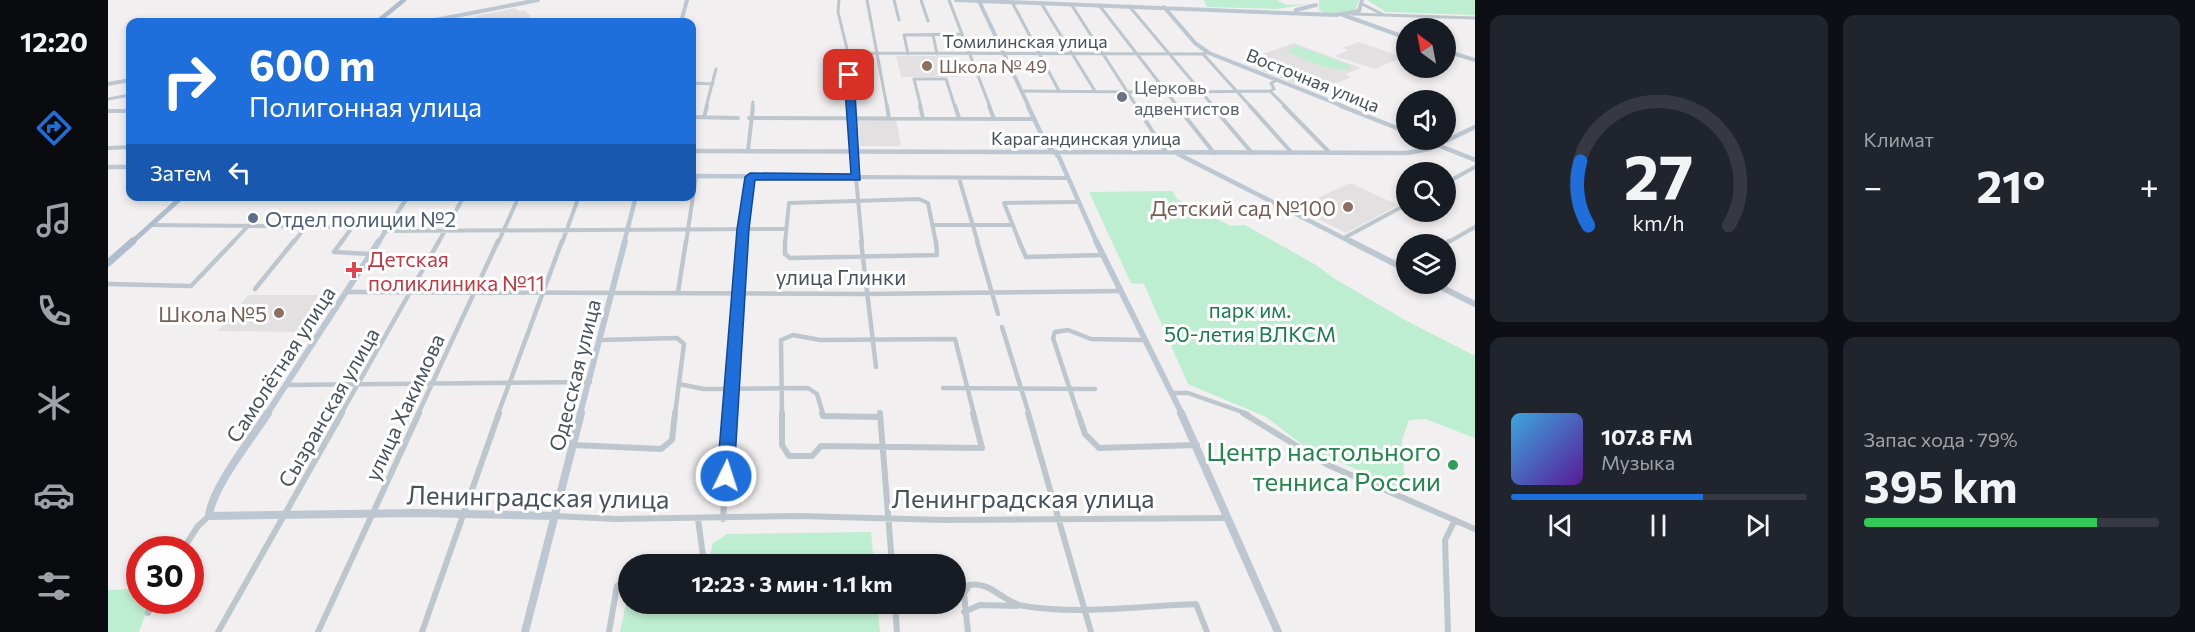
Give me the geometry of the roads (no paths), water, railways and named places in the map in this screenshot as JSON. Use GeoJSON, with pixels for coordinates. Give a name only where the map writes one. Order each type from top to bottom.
{"type":"FeatureCollection","features":[{"type":"Feature","properties":{"kind":"main road"},"geometry":{"type":"LineString","coordinates":[[382,18],[404,0]]}},
{"type":"Feature","properties":{"kind":"main road"},"geometry":{"type":"LineString","coordinates":[[446,18],[538,0]]}},
{"type":"Feature","properties":{"kind":"main road"},"geometry":{"type":"LineString","coordinates":[[682,18],[687,0]]}},
{"type":"Feature","properties":{"kind":"main road"},"geometry":{"type":"LineString","coordinates":[[956,0],[1342,15],[1359,11],[1362,2]]}},
{"type":"Feature","properties":{"kind":"main road"},"geometry":{"type":"LineString","coordinates":[[979,1],[1046,144],[1055,151],[1102,255],[1197,445],[1278,632]]}},
{"type":"Feature","properties":{"kind":"main road"},"geometry":{"type":"LineString","coordinates":[[1284,11],[1316,2],[1316,11],[1323,14]]}},
{"type":"Feature","properties":{"kind":"main road","name":"Восточная улица"},"geometry":{"type":"LineString","coordinates":[[1164,7],[1195,43],[1209,53],[1396,128]]}},
{"type":"Feature","properties":{"kind":"main road"},"geometry":{"type":"LineString","coordinates":[[380,18],[386,15]]}},
{"type":"Feature","properties":{"kind":"main road"},"geometry":{"type":"LineString","coordinates":[[1342,15],[1396,34]]}},
{"type":"Feature","properties":{"kind":"main road"},"geometry":{"type":"LineString","coordinates":[[1456,54],[1475,60]]}},
{"type":"Feature","properties":{"kind":"main road"},"geometry":{"type":"LineString","coordinates":[[108,84],[126,81]]}},
{"type":"Feature","properties":{"kind":"main road","name":"Карагандинская улица"},"geometry":{"type":"LineString","coordinates":[[1456,136],[1475,127]]}},
{"type":"Feature","properties":{"kind":"main road","name":"Карагандинская улица"},"geometry":{"type":"LineString","coordinates":[[696,151],[1407,153],[1419,150]]}},
{"type":"Feature","properties":{"kind":"main road"},"geometry":{"type":"LineString","coordinates":[[1451,150],[1475,160]]}},
{"type":"Feature","properties":{"kind":"main road"},"geometry":{"type":"LineString","coordinates":[[696,176],[856,177],[855,151]]}},
{"type":"Feature","properties":{"kind":"main road"},"geometry":{"type":"LineString","coordinates":[[1174,152],[1396,263]]}},
{"type":"Feature","properties":{"kind":"main road"},"geometry":{"type":"LineString","coordinates":[[1188,153],[1194,161]]}},
{"type":"Feature","properties":{"kind":"main road"},"geometry":{"type":"LineString","coordinates":[[108,167],[126,167]]}},
{"type":"Feature","properties":{"kind":"main road"},"geometry":{"type":"LineString","coordinates":[[108,263],[178,201]]}},
{"type":"Feature","properties":{"kind":"main road","name":"Самолётная улица"},"geometry":{"type":"LineString","coordinates":[[209,516],[210,505],[405,201]]}},
{"type":"Feature","properties":{"kind":"main road","name":"Одесская улица"},"geometry":{"type":"LineString","coordinates":[[525,632],[635,201]]}},
{"type":"Feature","properties":{"kind":"main road"},"geometry":{"type":"LineString","coordinates":[[1455,294],[1475,304]]}},
{"type":"Feature","properties":{"kind":"main road","name":"Ленинградская улица"},"geometry":{"type":"LineString","coordinates":[[209,516],[372,516],[418,513],[554,516]]}},
{"type":"Feature","properties":{"kind":"street"},"geometry":{"type":"LineString","coordinates":[[839,0],[838,12],[848,54],[855,151]]}},
{"type":"Feature","properties":{"kind":"street"},"geometry":{"type":"LineString","coordinates":[[867,0],[889,118]]}},
{"type":"Feature","properties":{"kind":"street"},"geometry":{"type":"LineString","coordinates":[[894,0],[899,20]]}},
{"type":"Feature","properties":{"kind":"street"},"geometry":{"type":"LineString","coordinates":[[921,0],[928,21]]}},
{"type":"Feature","properties":{"kind":"street"},"geometry":{"type":"LineString","coordinates":[[949,0],[994,118]]}},
{"type":"Feature","properties":{"kind":"street"},"geometry":{"type":"LineString","coordinates":[[1012,2],[1059,91]]}},
{"type":"Feature","properties":{"kind":"street"},"geometry":{"type":"LineString","coordinates":[[1362,2],[1385,15]]}},
{"type":"Feature","properties":{"kind":"street"},"geometry":{"type":"LineString","coordinates":[[1041,3],[1095,91]]}},
{"type":"Feature","properties":{"kind":"street"},"geometry":{"type":"LineString","coordinates":[[1071,4],[1166,152]]}},
{"type":"Feature","properties":{"kind":"street"},"geometry":{"type":"LineString","coordinates":[[1099,5],[1214,153]]}},
{"type":"Feature","properties":{"kind":"street"},"geometry":{"type":"LineString","coordinates":[[1129,6],[1252,153]]}},
{"type":"Feature","properties":{"kind":"street"},"geometry":{"type":"LineString","coordinates":[[1352,14],[1475,18]]}},
{"type":"Feature","properties":{"kind":"street"},"geometry":{"type":"LineString","coordinates":[[908,54],[904,35],[961,34]]}},
{"type":"Feature","properties":{"kind":"street"},"geometry":{"type":"LineString","coordinates":[[933,35],[937,54]]}},
{"type":"Feature","properties":{"kind":"street","name":"Томилинская улица"},"geometry":{"type":"LineString","coordinates":[[848,54],[1209,53]]}},
{"type":"Feature","properties":{"kind":"street"},"geometry":{"type":"LineString","coordinates":[[1203,54],[1292,153]]}},
{"type":"Feature","properties":{"kind":"street"},"geometry":{"type":"LineString","coordinates":[[704,117],[716,69]]}},
{"type":"Feature","properties":{"kind":"street"},"geometry":{"type":"LineString","coordinates":[[923,118],[914,79],[946,79],[959,118]]}},
{"type":"Feature","properties":{"kind":"street"},"geometry":{"type":"LineString","coordinates":[[1270,92],[1274,89],[1271,83],[1276,80]]}},
{"type":"Feature","properties":{"kind":"street"},"geometry":{"type":"LineString","coordinates":[[696,83],[713,84]]}},
{"type":"Feature","properties":{"kind":"street"},"geometry":{"type":"LineString","coordinates":[[1021,91],[1140,92]]}},
{"type":"Feature","properties":{"kind":"street"},"geometry":{"type":"LineString","coordinates":[[1153,92],[1177,92]]}},
{"type":"Feature","properties":{"kind":"street"},"geometry":{"type":"LineString","coordinates":[[1186,92],[1270,92],[1330,153]]}},
{"type":"Feature","properties":{"kind":"street"},"geometry":{"type":"LineString","coordinates":[[108,99],[126,96]]}},
{"type":"Feature","properties":{"kind":"street"},"geometry":{"type":"LineString","coordinates":[[748,151],[753,102]]}},
{"type":"Feature","properties":{"kind":"street"},"geometry":{"type":"LineString","coordinates":[[108,111],[126,111]]}},
{"type":"Feature","properties":{"kind":"street"},"geometry":{"type":"LineString","coordinates":[[696,117],[738,118]]}},
{"type":"Feature","properties":{"kind":"street"},"geometry":{"type":"LineString","coordinates":[[750,118],[1034,119]]}},
{"type":"Feature","properties":{"kind":"street"},"geometry":{"type":"LineString","coordinates":[[108,148],[126,147]]}},
{"type":"Feature","properties":{"kind":"street"},"geometry":{"type":"LineString","coordinates":[[1456,177],[1475,167]]}},
{"type":"Feature","properties":{"kind":"street"},"geometry":{"type":"LineString","coordinates":[[723,519],[743,229],[750,177]]}},
{"type":"Feature","properties":{"kind":"street"},"geometry":{"type":"LineString","coordinates":[[876,367],[866,294],[856,177],[1068,178]]}},
{"type":"Feature","properties":{"kind":"street"},"geometry":{"type":"LineString","coordinates":[[959,178],[998,314]]}},
{"type":"Feature","properties":{"kind":"street"},"geometry":{"type":"LineString","coordinates":[[924,200],[928,203],[934,225],[937,255],[790,258],[785,254],[785,229],[789,203],[857,203],[924,200]]}},
{"type":"Feature","properties":{"kind":"street","name":"Сызранская улица"},"geometry":{"type":"LineString","coordinates":[[218,632],[361,383],[461,201]]}},
{"type":"Feature","properties":{"kind":"street","name":"улица Хакимова"},"geometry":{"type":"LineString","coordinates":[[318,632],[517,201]]}},
{"type":"Feature","properties":{"kind":"street"},"geometry":{"type":"LineString","coordinates":[[422,632],[509,383],[577,201]]}},
{"type":"Feature","properties":{"kind":"street"},"geometry":{"type":"LineString","coordinates":[[678,292],[691,201]]}},
{"type":"Feature","properties":{"kind":"street"},"geometry":{"type":"LineString","coordinates":[[1079,202],[1004,202],[1011,225],[1026,257],[1102,255]]}},
{"type":"Feature","properties":{"kind":"street"},"geometry":{"type":"LineString","coordinates":[[1344,238],[1396,210]]}},
{"type":"Feature","properties":{"kind":"street"},"geometry":{"type":"LineString","coordinates":[[152,225],[307,225],[350,228],[334,252],[370,254]]}},
{"type":"Feature","properties":{"kind":"street"},"geometry":{"type":"LineString","coordinates":[[108,284],[191,286],[249,225]]}},
{"type":"Feature","properties":{"kind":"street"},"geometry":{"type":"LineString","coordinates":[[255,289],[307,225]]}},
{"type":"Feature","properties":{"kind":"street"},"geometry":{"type":"LineString","coordinates":[[934,225],[1011,225]]}},
{"type":"Feature","properties":{"kind":"street"},"geometry":{"type":"LineString","coordinates":[[1456,237],[1475,227]]}},
{"type":"Feature","properties":{"kind":"street"},"geometry":{"type":"LineString","coordinates":[[384,231],[567,228],[785,229]]}},
{"type":"Feature","properties":{"kind":"street","name":"улица Глинки"},"geometry":{"type":"LineString","coordinates":[[346,292],[866,294],[1120,291]]}},
{"type":"Feature","properties":{"kind":"street"},"geometry":{"type":"LineString","coordinates":[[1002,327],[1060,518],[1091,632]]}},
{"type":"Feature","properties":{"kind":"street"},"geometry":{"type":"LineString","coordinates":[[1145,340],[1091,339],[1068,330],[1055,332],[1053,338],[1085,434],[1099,448],[1124,451],[1149,446],[1197,445]]}},
{"type":"Feature","properties":{"kind":"street"},"geometry":{"type":"LineString","coordinates":[[786,336],[872,339],[955,339],[970,388],[982,448],[821,446],[812,456],[789,456],[782,445],[781,340],[786,336]]}},
{"type":"Feature","properties":{"kind":"street"},"geometry":{"type":"LineString","coordinates":[[573,445],[661,449],[672,440],[684,344],[681,340],[601,340]]}},
{"type":"Feature","properties":{"kind":"street"},"geometry":{"type":"LineString","coordinates":[[286,385],[590,382]]}},
{"type":"Feature","properties":{"kind":"street"},"geometry":{"type":"LineString","coordinates":[[679,384],[704,389],[808,388],[817,394],[823,416],[880,415],[891,554]]}},
{"type":"Feature","properties":{"kind":"street"},"geometry":{"type":"LineString","coordinates":[[943,388],[1095,389]]}},
{"type":"Feature","properties":{"kind":"street"},"geometry":{"type":"LineString","coordinates":[[1171,393],[1194,395],[1252,416],[1328,465],[1475,529]]}},
{"type":"Feature","properties":{"kind":"street","name":"Самолётная улица"},"geometry":{"type":"LineString","coordinates":[[191,536],[198,525],[209,516]]}},
{"type":"Feature","properties":{"kind":"street","name":"Ленинградская улица"},"geometry":{"type":"LineString","coordinates":[[554,516],[600,519],[723,519],[800,516],[826,519],[1227,518]]}},
{"type":"Feature","properties":{"kind":"street"},"geometry":{"type":"LineString","coordinates":[[698,519],[703,554]]}},
{"type":"Feature","properties":{"kind":"street"},"geometry":{"type":"LineString","coordinates":[[1448,632],[1445,540],[1455,520]]}},
{"type":"Feature","properties":{"kind":"street"},"geometry":{"type":"LineString","coordinates":[[966,590],[969,585],[984,584],[1019,606]]}},
{"type":"Feature","properties":{"kind":"street"},"geometry":{"type":"LineString","coordinates":[[609,632],[618,585]]}},
{"type":"Feature","properties":{"kind":"street"},"geometry":{"type":"LineString","coordinates":[[966,611],[980,605],[1084,608],[1196,604],[1207,632]]}},
{"type":"Feature","properties":{"kind":"street"},"geometry":{"type":"LineString","coordinates":[[896,614],[897,632]]}},
{"type":"Feature","properties":{"kind":"street"},"geometry":{"type":"LineString","coordinates":[[964,614],[968,632]]}},
{"type":"Feature","properties":{"kind":"place","name":"Школа № 49"},"geometry":{"type":"Point","coordinates":[927,66]}},
{"type":"Feature","properties":{"kind":"place","name":"Церковь адвентистов"},"geometry":{"type":"Point","coordinates":[1122,97]}},
{"type":"Feature","properties":{"kind":"place","name":"Детский сад №100"},"geometry":{"type":"Point","coordinates":[1348,207]}},
{"type":"Feature","properties":{"kind":"place","name":"Отдел полиции №2"},"geometry":{"type":"Point","coordinates":[253,218]}},
{"type":"Feature","properties":{"kind":"place","name":"Детская поликлиника №11"},"geometry":{"type":"Point","coordinates":[354,270]}},
{"type":"Feature","properties":{"kind":"place","name":"Школа №5"},"geometry":{"type":"Point","coordinates":[279,313]}},
{"type":"Feature","properties":{"kind":"place","name":"Центр настольного тенниса России"},"geometry":{"type":"Point","coordinates":[1453,465]}},
{"type":"Feature","properties":{"kind":"park label","name":"парк им. 50-летия ВЛКСМ"},"geometry":{"type":"Point","coordinates":[1250,321]}}]}
